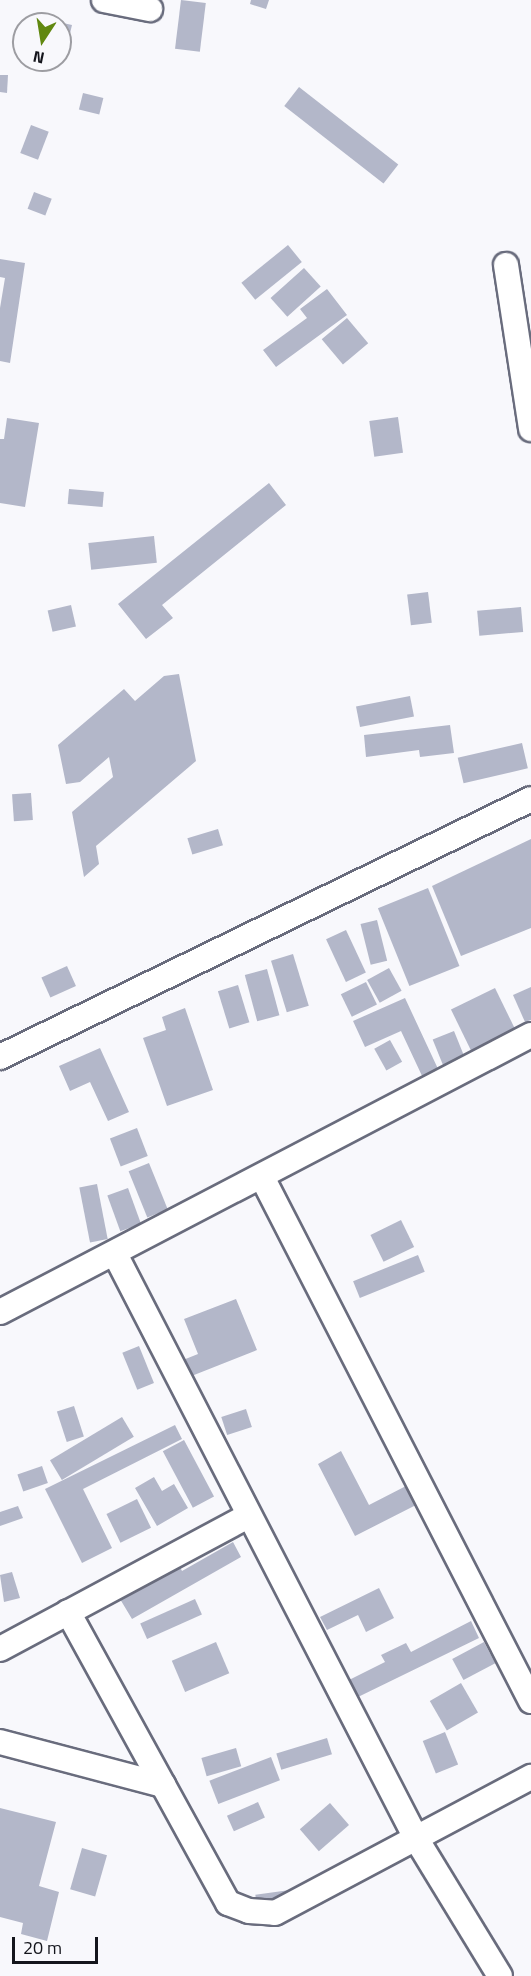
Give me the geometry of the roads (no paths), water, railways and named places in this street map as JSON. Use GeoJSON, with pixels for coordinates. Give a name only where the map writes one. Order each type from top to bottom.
{"type":"FeatureCollection","features":[{"type":"Feature","properties":{"kind":"street"},"geometry":{"type":"LineString","coordinates":[[104,0],[150,9]]}},
{"type":"Feature","properties":{"kind":"street"},"geometry":{"type":"LineString","coordinates":[[506,265],[531,429]]}},
{"type":"Feature","properties":{"kind":"street"},"geometry":{"type":"LineString","coordinates":[[0,1058],[531,799]]}},
{"type":"Feature","properties":{"kind":"street"},"geometry":{"type":"LineString","coordinates":[[0,1312],[531,1035]]}},
{"type":"Feature","properties":{"kind":"street"},"geometry":{"type":"LineString","coordinates":[[262,1177],[531,1701]]}},
{"type":"Feature","properties":{"kind":"street"},"geometry":{"type":"LineString","coordinates":[[115,1254],[417,1840],[500,1976]]}},
{"type":"Feature","properties":{"kind":"street"},"geometry":{"type":"LineString","coordinates":[[0,1649],[248,1516]]}},
{"type":"Feature","properties":{"kind":"street"},"geometry":{"type":"LineString","coordinates":[[68,1612],[228,1903],[249,1911],[275,1913],[417,1840],[531,1777]]}},
{"type":"Feature","properties":{"kind":"street"},"geometry":{"type":"LineString","coordinates":[[0,1742],[163,1785]]}}]}
